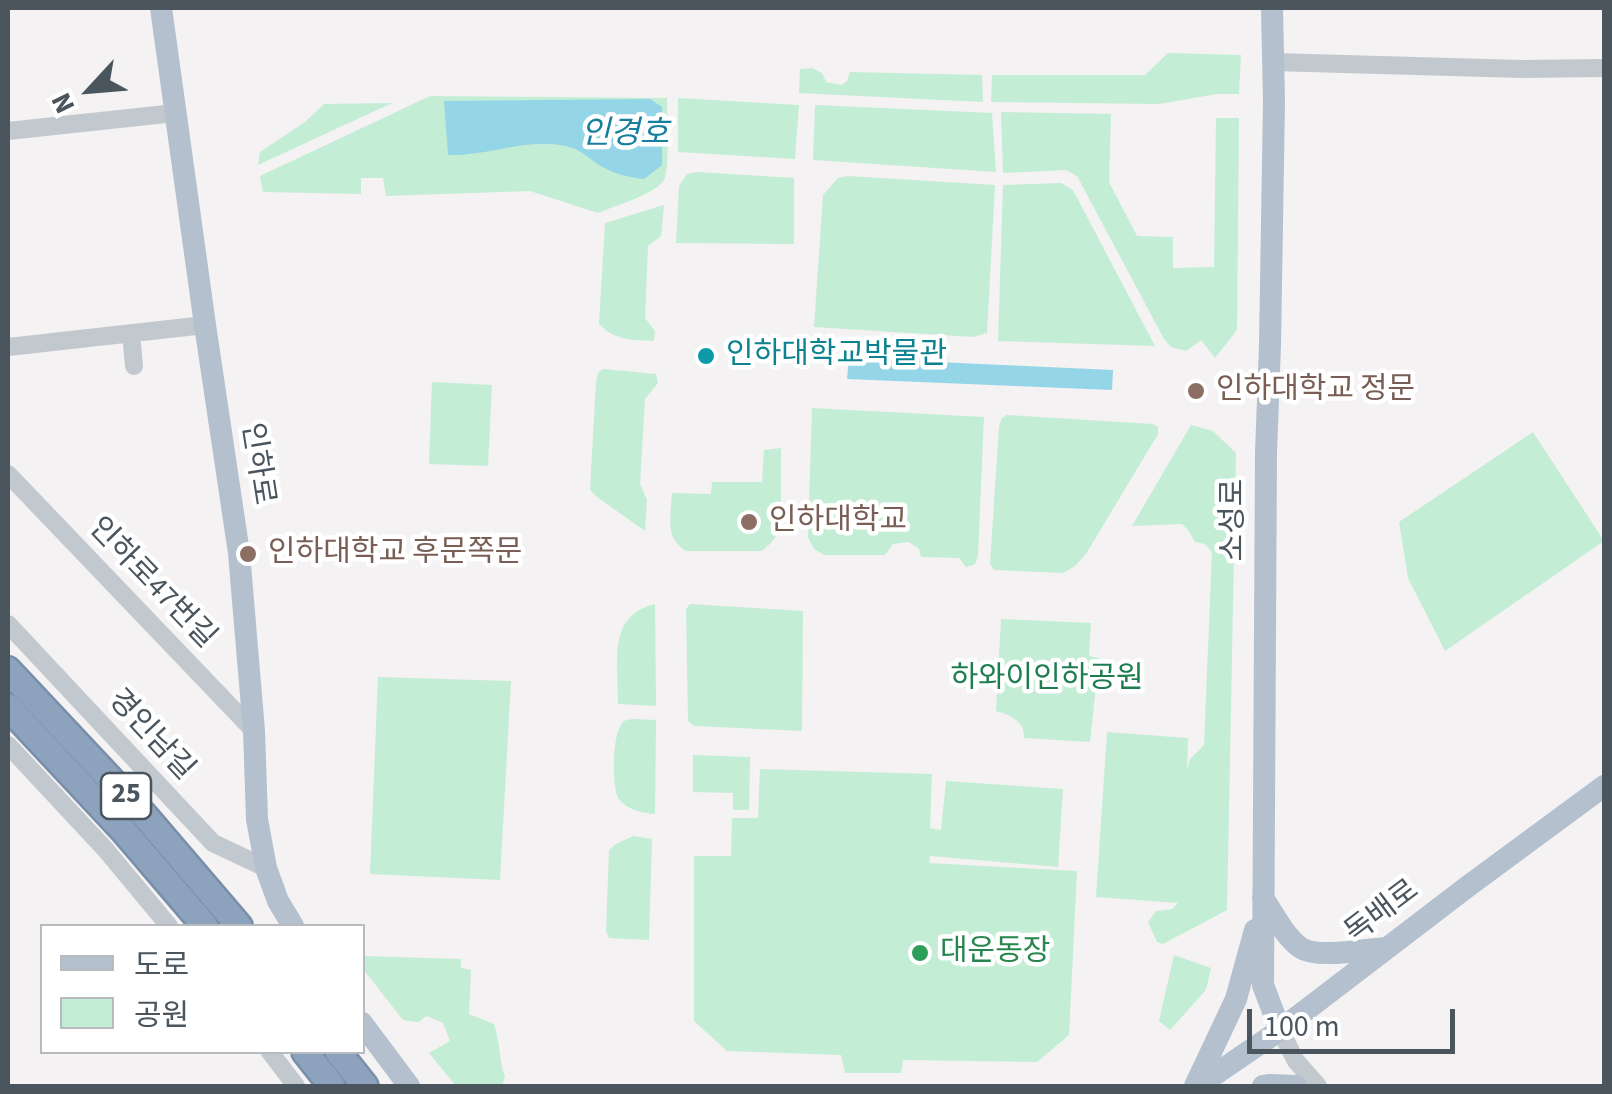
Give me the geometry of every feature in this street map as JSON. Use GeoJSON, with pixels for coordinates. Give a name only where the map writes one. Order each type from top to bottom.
{"type":"FeatureCollection","features":[{"type":"Feature","properties":{"kind":"highway","name":"25"},"geometry":{"type":"LineString","coordinates":[[8,670],[145,816],[237,924]]}},
{"type":"Feature","properties":{"kind":"highway","name":"25"},"geometry":{"type":"LineString","coordinates":[[8,707],[123,830],[203,924]]}},
{"type":"Feature","properties":{"kind":"highway"},"geometry":{"type":"LineString","coordinates":[[307,1054],[332,1086]]}},
{"type":"Feature","properties":{"kind":"highway"},"geometry":{"type":"LineString","coordinates":[[340,1054],[365,1086]]}},
{"type":"Feature","properties":{"kind":"main road","name":"인하로"},"geometry":{"type":"LineString","coordinates":[[161,8],[240,552],[258,819],[266,868],[292,924]]}},
{"type":"Feature","properties":{"kind":"main road","name":"소성로"},"geometry":{"type":"LineString","coordinates":[[1272,8],[1263,985],[1280,1030]]}},
{"type":"Feature","properties":{"kind":"main road","name":"독배로"},"geometry":{"type":"LineString","coordinates":[[1196,1086],[1280,1030],[1604,786]]}},
{"type":"Feature","properties":{"kind":"main road"},"geometry":{"type":"LineString","coordinates":[[1263,898],[1284,930],[1307,951],[1387,948]]}},
{"type":"Feature","properties":{"kind":"main road"},"geometry":{"type":"LineString","coordinates":[[1196,1086],[1240,986],[1263,898]]}},
{"type":"Feature","properties":{"kind":"main road"},"geometry":{"type":"LineString","coordinates":[[365,1027],[409,1086]]}},
{"type":"Feature","properties":{"kind":"main road"},"geometry":{"type":"LineString","coordinates":[[1263,1086],[1296,1086]]}},
{"type":"Feature","properties":{"kind":"street"},"geometry":{"type":"LineString","coordinates":[[1273,62],[1522,70],[1604,68]]}},
{"type":"Feature","properties":{"kind":"street"},"geometry":{"type":"LineString","coordinates":[[8,132],[175,113]]}},
{"type":"Feature","properties":{"kind":"street"},"geometry":{"type":"LineString","coordinates":[[8,347],[205,325]]}},
{"type":"Feature","properties":{"kind":"street"},"geometry":{"type":"LineString","coordinates":[[131,333],[134,366]]}},
{"type":"Feature","properties":{"kind":"street","name":"인하로47번길"},"geometry":{"type":"LineString","coordinates":[[8,474],[254,732]]}},
{"type":"Feature","properties":{"kind":"street","name":"경인남길"},"geometry":{"type":"LineString","coordinates":[[8,624],[212,843],[266,868]]}},
{"type":"Feature","properties":{"kind":"street"},"geometry":{"type":"LineString","coordinates":[[8,745],[106,849],[167,924]]}},
{"type":"Feature","properties":{"kind":"street"},"geometry":{"type":"LineString","coordinates":[[1280,1030],[1296,1061],[1318,1086]]}},
{"type":"Feature","properties":{"kind":"street"},"geometry":{"type":"LineString","coordinates":[[272,1054],[296,1086]]}},
{"type":"Feature","properties":{"kind":"green space"},"geometry":{"type":"Polygon","coordinates":[[[1168,53],[1241,55],[1239,94],[1159,104],[991,102],[992,75],[1145,75],[1168,53]]]}},
{"type":"Feature","properties":{"kind":"green space"},"geometry":{"type":"Polygon","coordinates":[[[812,68],[822,73],[826,82],[842,85],[850,72],[982,75],[983,102],[799,93],[800,69],[812,68]]]}},
{"type":"Feature","properties":{"kind":"green space"},"geometry":{"type":"Polygon","coordinates":[[[430,96],[667,98],[668,153],[664,180],[644,195],[598,213],[530,191],[386,196],[383,178],[361,178],[361,194],[263,192],[260,176],[430,96]]]}},
{"type":"Feature","properties":{"kind":"green space"},"geometry":{"type":"Polygon","coordinates":[[[678,98],[799,105],[795,159],[678,152],[678,98]]]}},
{"type":"Feature","properties":{"kind":"green space"},"geometry":{"type":"Polygon","coordinates":[[[392,103],[258,165],[260,152],[324,104],[392,103]]]}},
{"type":"Feature","properties":{"kind":"green space"},"geometry":{"type":"Polygon","coordinates":[[[815,105],[992,113],[996,172],[813,160],[815,105]]]}},
{"type":"Feature","properties":{"kind":"green space"},"geometry":{"type":"Polygon","coordinates":[[[1001,112],[1111,114],[1109,182],[1137,236],[1173,237],[1173,268],[1214,267],[1216,118],[1239,118],[1237,330],[1215,358],[1201,340],[1186,351],[1171,347],[1164,339],[1077,176],[1066,170],[1003,173],[1001,112]]]}},
{"type":"Feature","properties":{"kind":"green space"},"geometry":{"type":"Polygon","coordinates":[[[687,174],[794,178],[794,244],[676,243],[679,186],[687,174]]]}},
{"type":"Feature","properties":{"kind":"green space"},"geometry":{"type":"Polygon","coordinates":[[[838,178],[995,185],[987,333],[973,337],[814,327],[823,195],[838,178]]]}},
{"type":"Feature","properties":{"kind":"green space"},"geometry":{"type":"Polygon","coordinates":[[[1061,183],[1073,190],[1155,346],[998,341],[1003,185],[1061,183]]]}},
{"type":"Feature","properties":{"kind":"green space"},"geometry":{"type":"Polygon","coordinates":[[[664,205],[661,236],[648,246],[645,318],[655,331],[654,341],[618,337],[599,324],[605,223],[664,205]]]}},
{"type":"Feature","properties":{"kind":"green space"},"geometry":{"type":"Polygon","coordinates":[[[603,369],[656,374],[658,383],[645,399],[640,484],[647,500],[645,531],[590,490],[596,382],[603,369]]]}},
{"type":"Feature","properties":{"kind":"green space"},"geometry":{"type":"Polygon","coordinates":[[[432,382],[492,385],[488,466],[429,464],[432,382]]]}},
{"type":"Feature","properties":{"kind":"green space"},"geometry":{"type":"Polygon","coordinates":[[[812,408],[984,417],[975,564],[966,567],[959,558],[921,557],[919,549],[909,542],[893,544],[885,555],[824,555],[814,549],[808,537],[812,408]]]}},
{"type":"Feature","properties":{"kind":"green space"},"geometry":{"type":"Polygon","coordinates":[[[1007,415],[1158,427],[1158,434],[1086,554],[1063,573],[994,570],[990,564],[999,426],[1007,415]]]}},
{"type":"Feature","properties":{"kind":"green space"},"geometry":{"type":"Polygon","coordinates":[[[1191,425],[1213,431],[1236,453],[1227,910],[1163,944],[1157,942],[1148,922],[1156,911],[1172,909],[1178,903],[1096,897],[1107,732],[1188,738],[1187,770],[1190,759],[1204,745],[1212,552],[1205,544],[1195,542],[1182,524],[1132,526],[1191,425]]]}},
{"type":"Feature","properties":{"kind":"green space"},"geometry":{"type":"Polygon","coordinates":[[[1533,432],[1604,541],[1445,651],[1408,578],[1399,522],[1533,432]]]}},
{"type":"Feature","properties":{"kind":"green space"},"geometry":{"type":"Polygon","coordinates":[[[781,448],[781,526],[762,551],[686,551],[679,545],[670,526],[672,493],[711,494],[712,482],[762,482],[764,450],[781,448]]]}},
{"type":"Feature","properties":{"kind":"green space"},"geometry":{"type":"Polygon","coordinates":[[[655,604],[656,706],[618,704],[617,658],[622,630],[639,610],[655,604]]]}},
{"type":"Feature","properties":{"kind":"green space"},"geometry":{"type":"Polygon","coordinates":[[[690,604],[803,611],[802,731],[694,726],[688,721],[686,609],[690,604]]]}},
{"type":"Feature","properties":{"kind":"green space","name":"하와이인하공원"},"geometry":{"type":"Polygon","coordinates":[[[1001,619],[1091,623],[1089,656],[1099,658],[1090,742],[1024,738],[1019,723],[996,711],[1001,619]]]}},
{"type":"Feature","properties":{"kind":"green space"},"geometry":{"type":"Polygon","coordinates":[[[378,677],[511,681],[500,880],[370,874],[378,677]]]}},
{"type":"Feature","properties":{"kind":"green space"},"geometry":{"type":"Polygon","coordinates":[[[656,720],[655,814],[630,808],[616,793],[616,741],[623,721],[656,720]]]}},
{"type":"Feature","properties":{"kind":"green space"},"geometry":{"type":"Polygon","coordinates":[[[693,755],[750,757],[749,810],[733,810],[733,793],[693,792],[693,755]]]}},
{"type":"Feature","properties":{"kind":"green space","name":"대운동장"},"geometry":{"type":"Polygon","coordinates":[[[760,769],[932,774],[930,828],[941,830],[946,781],[1063,789],[1058,867],[930,856],[929,863],[1077,871],[1069,1035],[1037,1062],[903,1060],[901,1073],[845,1073],[841,1055],[727,1051],[694,1021],[694,856],[731,856],[732,818],[758,818],[760,769]]]}},
{"type":"Feature","properties":{"kind":"green space"},"geometry":{"type":"Polygon","coordinates":[[[633,836],[652,839],[649,940],[609,938],[606,931],[609,851],[633,836]]]}},
{"type":"Feature","properties":{"kind":"green space"},"geometry":{"type":"Polygon","coordinates":[[[1174,955],[1211,968],[1206,990],[1170,1030],[1159,1021],[1174,955]]]}},
{"type":"Feature","properties":{"kind":"green space"},"geometry":{"type":"Polygon","coordinates":[[[365,956],[461,959],[461,968],[471,970],[469,1014],[494,1024],[505,1077],[502,1086],[456,1086],[429,1053],[450,1041],[443,1023],[427,1016],[418,1022],[403,1020],[365,972],[365,956]]]}},
{"type":"Feature","properties":{"kind":"water","name":"인경호"},"geometry":{"type":"Polygon","coordinates":[[[650,99],[662,107],[662,165],[644,179],[615,173],[576,149],[558,145],[448,155],[444,101],[650,99]]]}},
{"type":"Feature","properties":{"kind":"water"},"geometry":{"type":"Polygon","coordinates":[[[849,358],[1113,370],[1112,390],[847,379],[849,358]]]}},
{"type":"Feature","properties":{"kind":"place","name":"인하대학교박물관"},"geometry":{"type":"Point","coordinates":[706,356]}},
{"type":"Feature","properties":{"kind":"place","name":"인하대학교 정문"},"geometry":{"type":"Point","coordinates":[1196,391]}},
{"type":"Feature","properties":{"kind":"place","name":"인하대학교"},"geometry":{"type":"Point","coordinates":[749,522]}},
{"type":"Feature","properties":{"kind":"place","name":"인하대학교 후문쪽문"},"geometry":{"type":"Point","coordinates":[248,554]}},
{"type":"Feature","properties":{"kind":"place","name":"대운동장"},"geometry":{"type":"Point","coordinates":[920,953]}}]}
